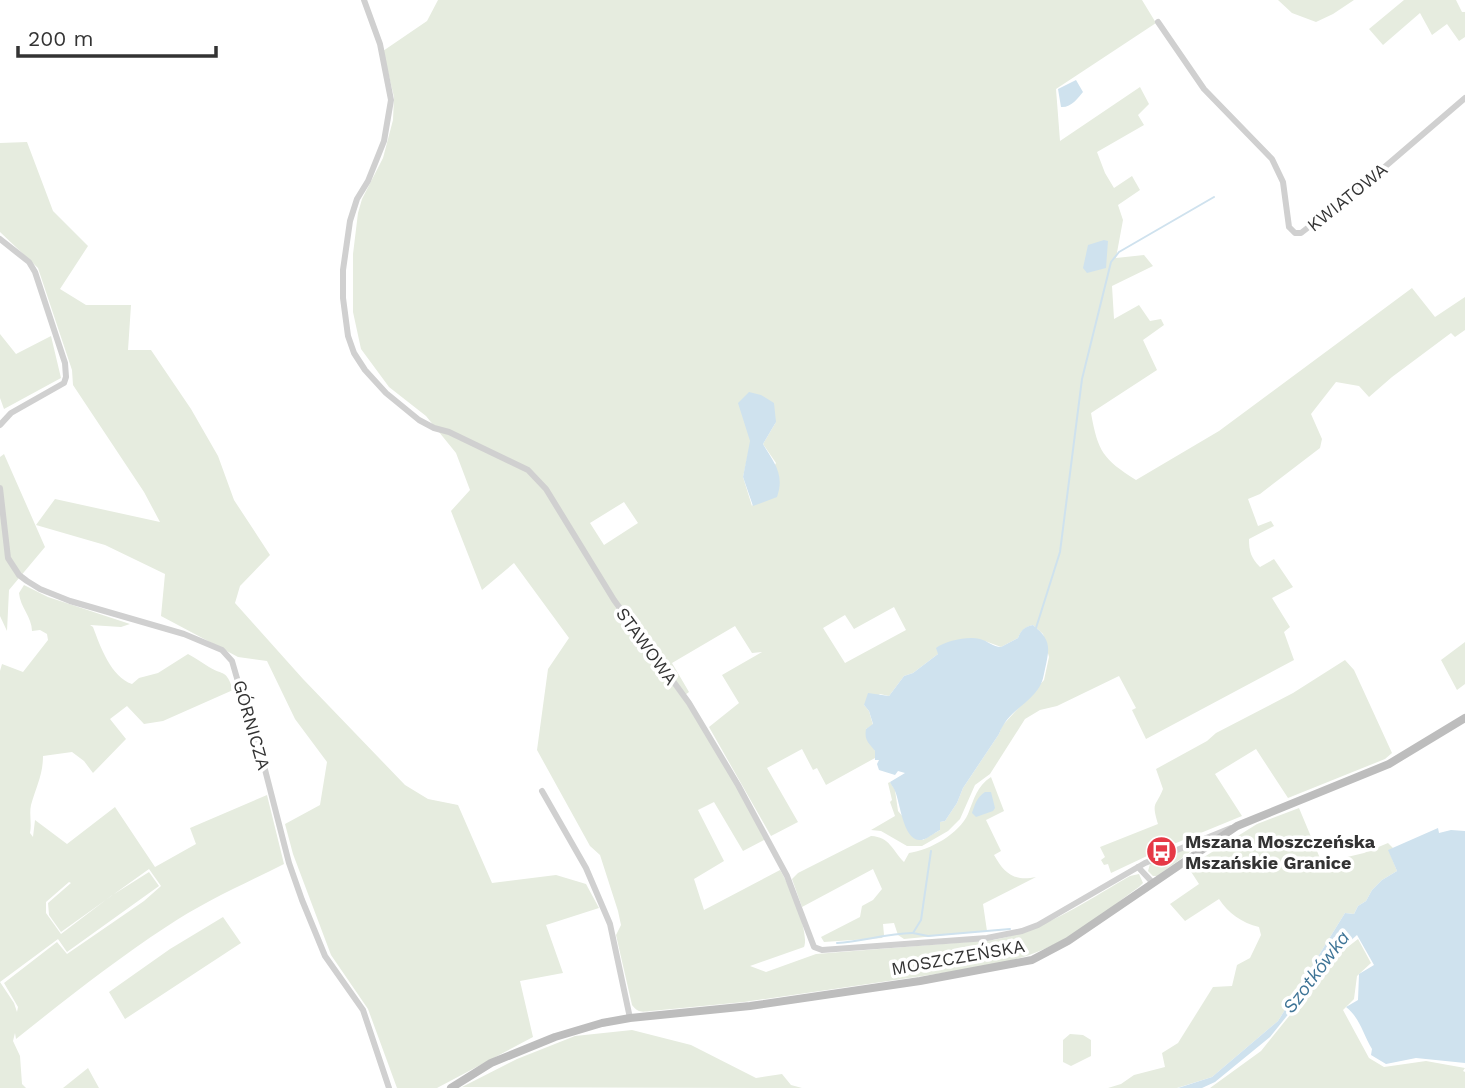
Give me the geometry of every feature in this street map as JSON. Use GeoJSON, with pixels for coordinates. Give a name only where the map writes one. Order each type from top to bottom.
{"type":"FeatureCollection","features":[{"type":"Feature","properties":{"kind":"street","name":"STAWOWA"},"geometry":{"type":"LineString","coordinates":[[364,0],[380,44],[391,100],[384,141],[368,181],[357,199],[350,221],[343,298],[348,336],[354,353],[386,393],[419,421],[449,432],[528,470],[546,489],[614,600],[689,703],[738,785],[787,876],[814,947],[822,950],[1008,935],[1038,925],[1138,867],[1224,829],[1237,827]]}},
{"type":"Feature","properties":{"kind":"street","name":"KWIATOWA"},"geometry":{"type":"LineString","coordinates":[[1158,22],[1204,89],[1272,159],[1283,182],[1290,227],[1295,233],[1301,233],[1350,195],[1465,98]]}},
{"type":"Feature","properties":{"kind":"street"},"geometry":{"type":"LineString","coordinates":[[0,239],[29,262],[35,272],[65,363],[66,377],[64,383],[11,413],[0,425]]}},
{"type":"Feature","properties":{"kind":"street","name":"GÓRNICZA"},"geometry":{"type":"LineString","coordinates":[[0,488],[8,558],[27,582],[70,601],[184,634],[222,650],[232,662],[302,900],[325,956],[363,1010],[389,1088]]}},
{"type":"Feature","properties":{"kind":"street","name":"MOSZCZEŃSKA"},"geometry":{"type":"LineString","coordinates":[[451,1088],[491,1063],[555,1037],[630,1018],[750,1006],[1019,964],[1069,942],[1237,827],[1389,764],[1465,718]]}},
{"type":"Feature","properties":{"kind":"street"},"geometry":{"type":"LineString","coordinates":[[541,791],[586,868],[610,924],[630,1018]]}},
{"type":"Feature","properties":{"kind":"street"},"geometry":{"type":"LineString","coordinates":[[1138,867],[1153,883]]}},
{"type":"Feature","properties":{"kind":"shaded area"},"geometry":{"type":"Polygon","coordinates":[[[438,0],[1142,0],[1156,23],[1056,89],[1060,141],[1140,87],[1149,104],[1138,115],[1144,125],[1097,152],[1114,188],[1132,176],[1140,190],[1118,205],[1123,220],[1116,258],[1144,255],[1153,266],[1112,286],[1114,319],[1139,305],[1150,321],[1161,319],[1164,325],[1143,340],[1157,370],[1091,413],[1096,437],[1104,453],[1116,466],[1136,480],[1219,431],[1412,288],[1435,317],[1465,297],[1465,330],[1455,337],[1451,333],[1369,397],[1359,386],[1336,382],[1311,414],[1322,439],[1320,448],[1260,494],[1248,499],[1258,526],[1271,521],[1274,526],[1249,539],[1253,557],[1260,567],[1274,559],[1293,587],[1272,598],[1290,627],[1284,632],[1294,660],[1146,739],[1132,710],[1136,708],[1119,676],[1057,706],[1040,710],[1025,719],[990,774],[975,785],[960,819],[948,831],[922,846],[907,846],[881,831],[871,830],[895,816],[888,783],[890,782],[895,790],[898,811],[923,840],[940,830],[940,822],[945,821],[957,803],[963,788],[1002,726],[1044,680],[1049,657],[1043,634],[1033,625],[1024,629],[1018,638],[1001,647],[985,641],[938,654],[913,673],[904,676],[889,696],[880,694],[864,705],[873,725],[866,729],[875,758],[826,785],[817,768],[813,770],[802,749],[767,768],[798,822],[771,836],[709,727],[739,703],[722,675],[762,652],[752,653],[735,626],[672,663],[689,692],[685,695],[614,606],[686,703],[766,839],[743,851],[714,802],[698,810],[724,861],[694,879],[704,910],[780,870],[798,908],[804,931],[804,947],[750,966],[766,972],[816,954],[993,940],[1030,930],[1081,905],[1130,876],[1139,874],[1143,883],[1139,887],[1064,939],[1031,954],[997,964],[744,1002],[645,1012],[638,1011],[632,1005],[616,935],[621,925],[600,855],[590,846],[537,750],[548,669],[569,638],[514,563],[482,590],[451,511],[470,490],[456,453],[426,416],[389,387],[361,349],[353,312],[353,254],[358,213],[362,199],[383,158],[393,120],[394,97],[383,51],[427,21],[438,0]],[[776,422],[751,441],[743,477],[752,506],[776,463],[763,444],[776,422]],[[624,502],[590,523],[604,545],[638,523],[624,502]],[[894,607],[854,629],[845,615],[823,628],[845,663],[906,630],[894,607]]]}},
{"type":"Feature","properties":{"kind":"shaded area"},"geometry":{"type":"Polygon","coordinates":[[[1278,0],[1354,0],[1316,22],[1292,13],[1278,0]]]}},
{"type":"Feature","properties":{"kind":"shaded area"},"geometry":{"type":"Polygon","coordinates":[[[1404,0],[1456,0],[1462,12],[1465,12],[1465,37],[1459,41],[1447,24],[1432,35],[1420,13],[1383,45],[1369,29],[1404,0]]]}},
{"type":"Feature","properties":{"kind":"shaded area"},"geometry":{"type":"Polygon","coordinates":[[[27,142],[53,211],[88,246],[60,289],[86,305],[131,305],[128,350],[151,350],[191,409],[218,456],[234,500],[270,555],[240,586],[235,603],[303,679],[405,785],[428,799],[458,805],[492,883],[556,875],[586,884],[599,908],[546,925],[563,973],[520,981],[533,1037],[437,1088],[397,1088],[368,1009],[331,955],[293,854],[285,824],[320,805],[327,762],[295,719],[267,661],[238,657],[161,616],[165,574],[105,545],[36,525],[55,499],[160,522],[144,492],[73,385],[72,370],[38,268],[0,232],[0,143],[27,142]]]}},
{"type":"Feature","properties":{"kind":"shaded area"},"geometry":{"type":"Polygon","coordinates":[[[0,334],[16,354],[51,336],[61,378],[4,409],[0,398],[0,334]]]}},
{"type":"Feature","properties":{"kind":"shaded area"},"geometry":{"type":"Polygon","coordinates":[[[4,454],[45,547],[9,590],[7,631],[0,616],[0,457],[4,454]]]}},
{"type":"Feature","properties":{"kind":"shaded area"},"geometry":{"type":"Polygon","coordinates":[[[24,585],[48,597],[130,624],[121,627],[90,625],[112,668],[132,684],[139,678],[158,673],[188,654],[224,674],[233,690],[163,721],[144,724],[127,706],[110,719],[126,739],[93,773],[84,761],[72,752],[43,756],[41,775],[30,808],[30,833],[33,837],[35,820],[67,844],[115,807],[155,867],[196,844],[190,828],[267,795],[284,864],[180,918],[71,995],[16,1039],[15,1033],[13,1041],[20,1056],[22,1084],[26,1088],[0,1088],[0,671],[2,664],[23,672],[48,640],[47,634],[40,630],[32,631],[19,593],[24,585]],[[149,869],[113,894],[149,872],[159,886],[67,952],[58,939],[0,982],[17,1012],[18,1007],[4,983],[57,942],[67,954],[144,901],[161,886],[149,869]],[[69,882],[46,902],[46,913],[61,934],[106,900],[61,932],[49,915],[48,903],[71,883],[69,882]]]}},
{"type":"Feature","properties":{"kind":"shaded area"},"geometry":{"type":"Polygon","coordinates":[[[1465,642],[1465,684],[1457,690],[1441,660],[1465,642]]]}},
{"type":"Feature","properties":{"kind":"shaded area"},"geometry":{"type":"Polygon","coordinates":[[[1345,660],[1354,670],[1392,753],[1385,759],[1288,798],[1256,749],[1215,774],[1242,816],[1111,873],[1108,864],[1104,865],[1101,860],[1105,857],[1100,847],[1158,824],[1155,805],[1163,789],[1156,769],[1207,741],[1216,733],[1293,693],[1345,660]]]}},
{"type":"Feature","properties":{"kind":"shaded area"},"geometry":{"type":"Polygon","coordinates":[[[991,777],[1004,811],[986,820],[1001,851],[994,855],[1010,875],[1036,877],[983,904],[987,931],[904,939],[898,935],[894,923],[883,924],[882,938],[824,942],[821,937],[860,917],[862,906],[873,900],[882,889],[873,869],[802,907],[792,879],[798,873],[871,836],[887,842],[904,862],[909,853],[935,845],[958,828],[968,814],[979,789],[991,777]]]}},
{"type":"Feature","properties":{"kind":"shaded area"},"geometry":{"type":"Polygon","coordinates":[[[1299,808],[1322,863],[1364,853],[1388,843],[1393,848],[1389,851],[1397,871],[1372,890],[1354,914],[1345,913],[1278,1021],[1212,1077],[1177,1088],[1108,1088],[1121,1084],[1134,1075],[1165,1067],[1162,1053],[1178,1043],[1213,987],[1232,986],[1237,965],[1250,958],[1261,935],[1259,927],[1236,917],[1219,899],[1185,921],[1170,904],[1199,884],[1188,867],[1257,824],[1299,808]]]}},
{"type":"Feature","properties":{"kind":"shaded area"},"geometry":{"type":"Polygon","coordinates":[[[1184,849],[1191,849],[1157,876],[1148,871],[1150,864],[1184,849]]]}},
{"type":"Feature","properties":{"kind":"shaded area"},"geometry":{"type":"Polygon","coordinates":[[[223,917],[241,943],[125,1019],[109,992],[170,949],[223,917]]]}},
{"type":"Feature","properties":{"kind":"shaded area"},"geometry":{"type":"Polygon","coordinates":[[[1358,939],[1371,963],[1357,976],[1354,999],[1343,1010],[1369,1058],[1384,1067],[1426,1061],[1465,1068],[1465,1088],[1210,1088],[1261,1051],[1340,953],[1358,939]]]}},
{"type":"Feature","properties":{"kind":"shaded area"},"geometry":{"type":"Polygon","coordinates":[[[632,1030],[691,1045],[756,1078],[782,1074],[791,1085],[802,1088],[462,1087],[517,1059],[575,1036],[632,1030]]]}},
{"type":"Feature","properties":{"kind":"shaded area"},"geometry":{"type":"Polygon","coordinates":[[[1070,1034],[1083,1035],[1091,1040],[1091,1056],[1071,1066],[1063,1062],[1063,1040],[1070,1034]]]}},
{"type":"Feature","properties":{"kind":"shaded area"},"geometry":{"type":"Polygon","coordinates":[[[88,1068],[99,1088],[63,1088],[88,1068]]]}},
{"type":"Feature","properties":{"kind":"water"},"geometry":{"type":"Polygon","coordinates":[[[1076,80],[1083,92],[1071,104],[1061,107],[1058,89],[1076,80]]]}},
{"type":"Feature","properties":{"kind":"water"},"geometry":{"type":"Polygon","coordinates":[[[1108,241],[1106,268],[1087,273],[1083,268],[1088,245],[1108,241]]]}},
{"type":"Feature","properties":{"kind":"water"},"geometry":{"type":"Polygon","coordinates":[[[749,392],[774,403],[776,422],[763,444],[777,469],[780,482],[777,497],[753,506],[743,477],[750,441],[738,403],[749,392]]]}},
{"type":"Feature","properties":{"kind":"water"},"geometry":{"type":"Polygon","coordinates":[[[1033,625],[1048,644],[1044,676],[1039,687],[1006,721],[963,788],[957,803],[945,821],[940,822],[940,830],[924,839],[914,838],[906,827],[890,782],[905,773],[898,771],[895,775],[879,770],[879,760],[875,760],[875,751],[866,739],[866,729],[873,724],[864,705],[868,693],[889,696],[904,676],[913,673],[938,654],[936,648],[945,643],[975,638],[1001,647],[1018,638],[1023,629],[1033,625]]]}},
{"type":"Feature","properties":{"kind":"water"},"geometry":{"type":"Polygon","coordinates":[[[985,792],[991,792],[995,808],[976,817],[972,813],[974,807],[985,792]]]}},
{"type":"Feature","properties":{"kind":"water","name":"Szotkówka"},"geometry":{"type":"Polygon","coordinates":[[[1438,828],[1439,833],[1465,831],[1465,1063],[1416,1058],[1386,1064],[1371,1055],[1372,1049],[1361,1026],[1346,1007],[1358,1000],[1359,974],[1374,965],[1357,935],[1339,951],[1270,1037],[1215,1082],[1202,1088],[1178,1088],[1212,1077],[1278,1021],[1345,913],[1354,914],[1382,880],[1397,871],[1388,850],[1438,828]]]}},
{"type":"Feature","properties":{"kind":"waterway"},"geometry":{"type":"LineString","coordinates":[[1036,628],[1060,552],[1082,379],[1111,262],[1119,252],[1214,197]]}},
{"type":"Feature","properties":{"kind":"waterway"},"geometry":{"type":"LineString","coordinates":[[931,851],[921,920],[913,933],[928,936],[1010,929]]}},
{"type":"Feature","properties":{"kind":"waterway"},"geometry":{"type":"LineString","coordinates":[[837,943],[912,933]]}},
{"type":"Feature","properties":{"kind":"place","name":"Mszana Moszczeńska Mszańskie Granice"},"geometry":{"type":"Point","coordinates":[1162,851]}}]}
